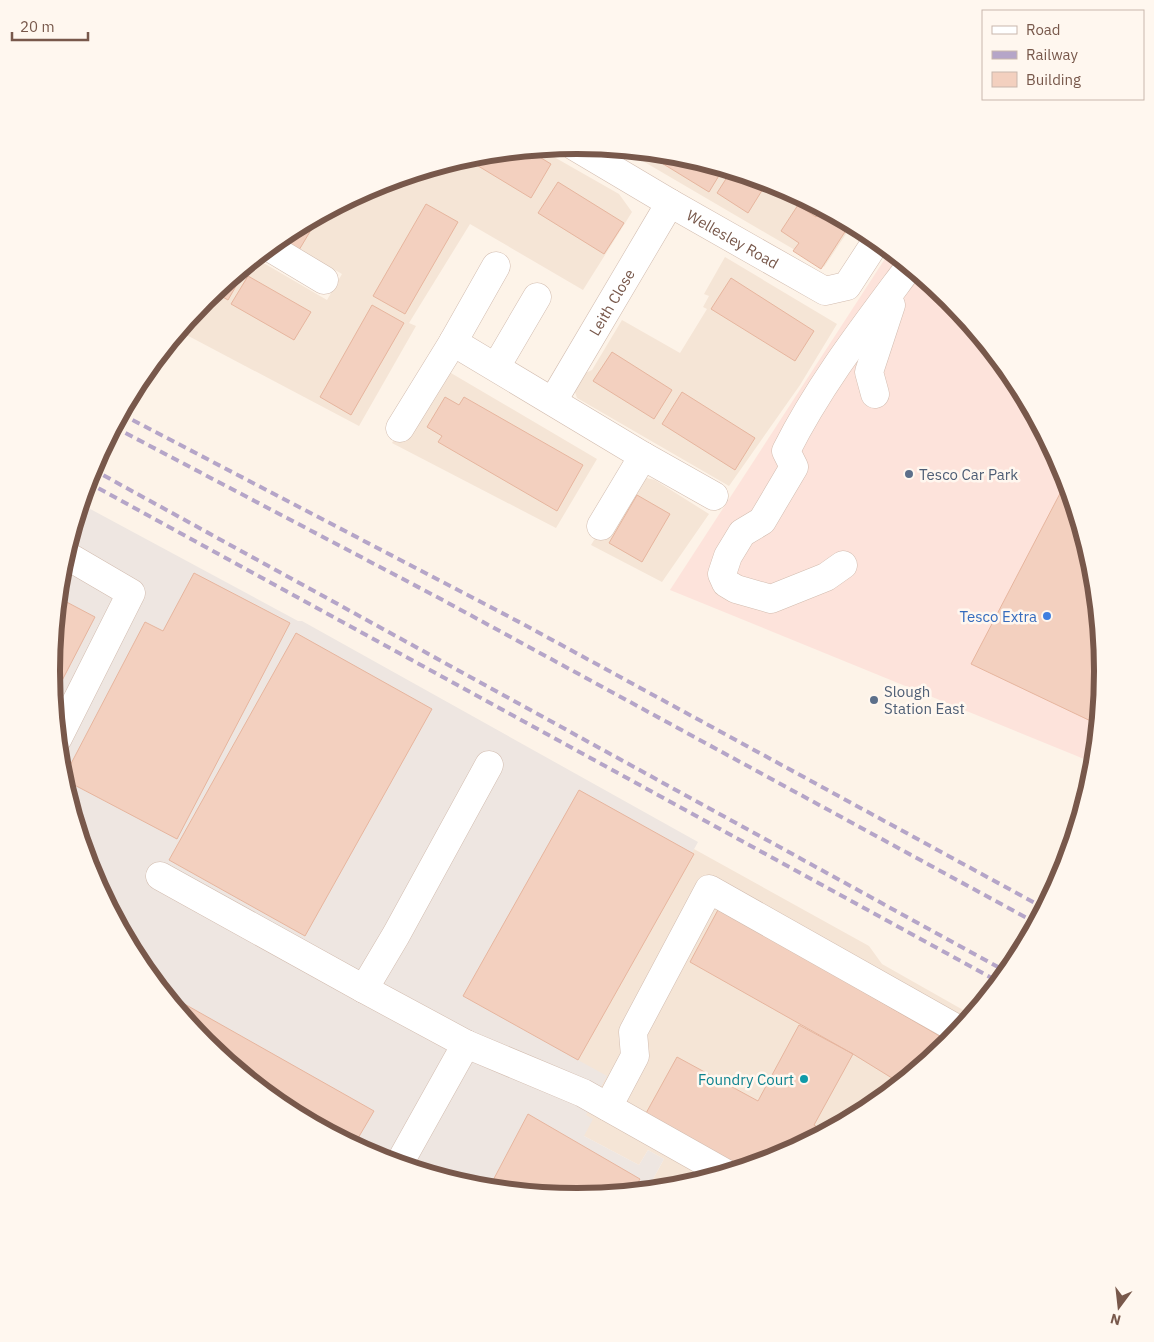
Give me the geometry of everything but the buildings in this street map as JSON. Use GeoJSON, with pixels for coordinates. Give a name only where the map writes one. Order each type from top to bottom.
{"type":"FeatureCollection","features":[{"type":"Feature","properties":{"kind":"street","name":"Wellesley Road"},"geometry":{"type":"LineString","coordinates":[[588,154],[825,291],[847,286],[872,247]]}},
{"type":"Feature","properties":{"kind":"street","name":"Leith Close"},"geometry":{"type":"LineString","coordinates":[[553,402],[670,203]]}},
{"type":"Feature","properties":{"kind":"street"},"geometry":{"type":"LineString","coordinates":[[276,251],[324,280]]}},
{"type":"Feature","properties":{"kind":"street"},"geometry":{"type":"LineString","coordinates":[[400,428],[453,342],[496,266]]}},
{"type":"Feature","properties":{"kind":"street"},"geometry":{"type":"LineString","coordinates":[[875,394],[869,372],[905,273]]}},
{"type":"Feature","properties":{"kind":"street"},"geometry":{"type":"LineString","coordinates":[[843,565],[826,577],[771,599],[736,589],[726,583],[722,574],[728,556],[742,533],[762,521],[794,467],[786,451],[800,423],[832,371],[905,273]]}},
{"type":"Feature","properties":{"kind":"street"},"geometry":{"type":"LineString","coordinates":[[496,367],[537,297]]}},
{"type":"Feature","properties":{"kind":"street"},"geometry":{"type":"LineString","coordinates":[[453,342],[643,456],[714,496]]}},
{"type":"Feature","properties":{"kind":"street"},"geometry":{"type":"LineString","coordinates":[[601,526],[643,456]]}},
{"type":"Feature","properties":{"kind":"street"},"geometry":{"type":"LineString","coordinates":[[63,728],[132,593],[73,559]]}},
{"type":"Feature","properties":{"kind":"street"},"geometry":{"type":"LineString","coordinates":[[364,989],[396,935],[489,766]]}},
{"type":"Feature","properties":{"kind":"street"},"geometry":{"type":"LineString","coordinates":[[160,876],[466,1044],[583,1094],[717,1168]]}},
{"type":"Feature","properties":{"kind":"street"},"geometry":{"type":"LineString","coordinates":[[608,1107],[635,1056],[634,1032],[709,889],[953,1026]]}},
{"type":"Feature","properties":{"kind":"street"},"geometry":{"type":"LineString","coordinates":[[402,1158],[466,1044]]}},
{"type":"Feature","properties":{"kind":"shaded area"},"geometry":{"type":"Polygon","coordinates":[[[550,155],[619,194],[632,212],[583,290],[470,224],[409,323],[416,326],[359,426],[185,334],[211,305],[261,262],[327,300],[342,274],[288,243],[348,207],[379,193],[411,181],[476,164],[510,158],[550,155]]]}},
{"type":"Feature","properties":{"kind":"shaded area"},"geometry":{"type":"Polygon","coordinates":[[[637,157],[678,164],[743,181],[806,207],[836,223],[848,231],[824,267],[637,157]]]}},
{"type":"Feature","properties":{"kind":"shaded area"},"geometry":{"type":"Polygon","coordinates":[[[725,257],[837,324],[800,385],[729,486],[577,398],[575,392],[579,376],[592,370],[622,320],[680,353],[707,309],[703,307],[709,296],[704,294],[725,257]]]}},
{"type":"Feature","properties":{"kind":"shaded area","name":"Tesco Car Park"},"geometry":{"type":"Polygon","coordinates":[[[886,257],[943,305],[987,356],[1025,412],[1055,473],[1076,537],[1090,604],[1094,671],[1093,705],[1086,760],[670,590],[886,257]]]}},
{"type":"Feature","properties":{"kind":"shaded area"},"geometry":{"type":"Polygon","coordinates":[[[439,366],[597,459],[556,528],[392,443],[439,366]]]}},
{"type":"Feature","properties":{"kind":"shaded area"},"geometry":{"type":"Polygon","coordinates":[[[634,475],[655,480],[709,514],[662,582],[591,545],[634,475]]]}},
{"type":"Feature","properties":{"kind":"shaded area"},"geometry":{"type":"Polygon","coordinates":[[[86,507],[298,621],[302,621],[698,842],[578,1060],[607,1076],[586,1115],[593,1119],[584,1136],[639,1165],[648,1150],[664,1159],[651,1183],[577,1188],[510,1184],[476,1178],[411,1161],[348,1135],[290,1101],[236,1060],[188,1012],[147,958],[113,900],[87,837],[70,772],[61,705],[61,637],[70,570],[86,507]]]}},
{"type":"Feature","properties":{"kind":"shaded area"},"geometry":{"type":"Polygon","coordinates":[[[694,849],[869,946],[882,964],[966,1012],[943,1037],[892,1081],[864,1101],[806,1135],[743,1161],[678,1178],[651,1183],[664,1159],[648,1150],[639,1165],[584,1136],[585,1116],[578,1060],[694,849]]]}},
{"type":"Feature","properties":{"kind":"railway"},"geometry":{"type":"LineString","coordinates":[[126,417],[523,624],[1038,905]]}},
{"type":"Feature","properties":{"kind":"railway"},"geometry":{"type":"LineString","coordinates":[[119,430],[439,598],[1030,920]]}},
{"type":"Feature","properties":{"kind":"railway"},"geometry":{"type":"LineString","coordinates":[[99,473],[1000,968]]}},
{"type":"Feature","properties":{"kind":"railway"},"geometry":{"type":"LineString","coordinates":[[94,486],[992,978]]}},
{"type":"Feature","properties":{"kind":"place","name":"Tesco Car Park"},"geometry":{"type":"Point","coordinates":[909,474]}},
{"type":"Feature","properties":{"kind":"place","name":"Tesco Extra"},"geometry":{"type":"Point","coordinates":[1047,616]}},
{"type":"Feature","properties":{"kind":"place","name":"Slough Station East"},"geometry":{"type":"Point","coordinates":[874,700]}},
{"type":"Feature","properties":{"kind":"place","name":"Foundry Court"},"geometry":{"type":"Point","coordinates":[804,1079]}}]}
